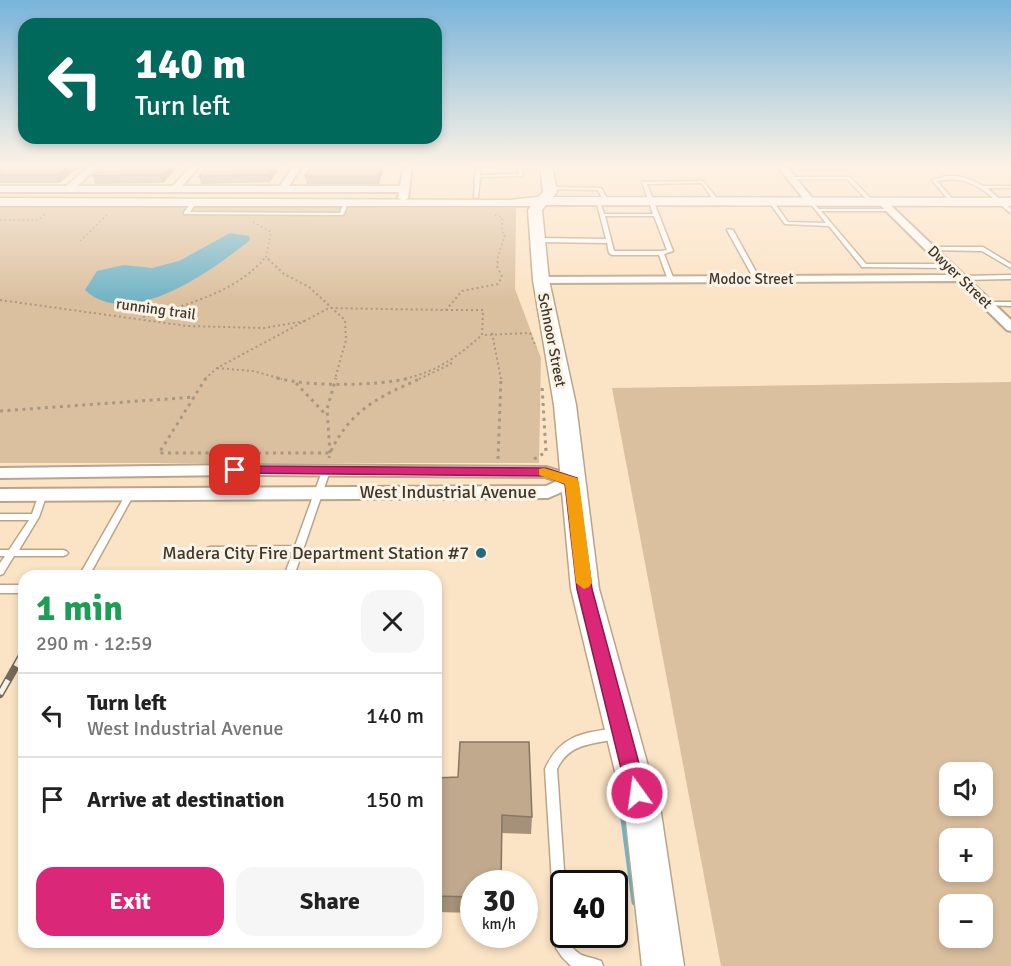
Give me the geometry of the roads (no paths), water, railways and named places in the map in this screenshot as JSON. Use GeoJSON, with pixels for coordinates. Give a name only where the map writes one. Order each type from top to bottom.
{"type":"FeatureCollection","features":[{"type":"Feature","properties":{"kind":"main road","name":"Schnoor Street"},"geometry":{"type":"LineString","coordinates":[[535,211],[541,280],[565,405],[585,589],[643,813],[663,966]]}},
{"type":"Feature","properties":{"kind":"street","name":"Dwyer Street"},"geometry":{"type":"LineString","coordinates":[[888,211],[1011,327]]}},
{"type":"Feature","properties":{"kind":"street","name":"Modoc Street"},"geometry":{"type":"LineString","coordinates":[[541,280],[757,279],[865,272],[960,278]]}},
{"type":"Feature","properties":{"kind":"street","name":"West Industrial Avenue"},"geometry":{"type":"LineString","coordinates":[[0,473],[327,466],[546,472],[572,482]]}},
{"type":"Feature","properties":{"kind":"street","name":"West Industrial Avenue"},"geometry":{"type":"LineString","coordinates":[[0,495],[548,492],[572,482]]}},
{"type":"Feature","properties":{"kind":"lane"},"geometry":{"type":"LineString","coordinates":[[603,211],[612,253],[670,251],[656,211]]}},
{"type":"Feature","properties":{"kind":"lane"},"geometry":{"type":"LineString","coordinates":[[778,211],[787,223],[830,225]]}},
{"type":"Feature","properties":{"kind":"lane"},"geometry":{"type":"LineString","coordinates":[[818,211],[865,272],[948,266]]}},
{"type":"Feature","properties":{"kind":"lane"},"geometry":{"type":"LineString","coordinates":[[730,230],[757,279]]}},
{"type":"Feature","properties":{"kind":"lane"},"geometry":{"type":"LineString","coordinates":[[538,240],[609,241]]}},
{"type":"Feature","properties":{"kind":"lane"},"geometry":{"type":"LineString","coordinates":[[931,249],[983,249],[992,252],[1011,266]]}},
{"type":"Feature","properties":{"kind":"lane"},"geometry":{"type":"LineString","coordinates":[[661,253],[671,280]]}},
{"type":"Feature","properties":{"kind":"lane"},"geometry":{"type":"LineString","coordinates":[[960,278],[1011,277]]}},
{"type":"Feature","properties":{"kind":"lane"},"geometry":{"type":"LineString","coordinates":[[987,304],[1011,304]]}},
{"type":"Feature","properties":{"kind":"lane"},"geometry":{"type":"LineString","coordinates":[[291,570],[327,466]]}},
{"type":"Feature","properties":{"kind":"lane"},"geometry":{"type":"LineString","coordinates":[[87,570],[130,494]]}},
{"type":"Feature","properties":{"kind":"lane"},"geometry":{"type":"LineString","coordinates":[[0,571],[34,517],[43,495]]}},
{"type":"Feature","properties":{"kind":"lane"},"geometry":{"type":"LineString","coordinates":[[0,517],[34,517]]}},
{"type":"Feature","properties":{"kind":"lane"},"geometry":{"type":"LineString","coordinates":[[210,550],[297,549]]}},
{"type":"Feature","properties":{"kind":"lane"},"geometry":{"type":"LineString","coordinates":[[0,553],[63,553]]}},
{"type":"Feature","properties":{"kind":"lane"},"geometry":{"type":"LineString","coordinates":[[0,589],[18,589]]}},
{"type":"Feature","properties":{"kind":"lane"},"geometry":{"type":"LineString","coordinates":[[596,966],[583,965],[572,959],[563,948],[551,769],[558,755],[584,737],[622,732]]}},
{"type":"Feature","properties":{"kind":"water"},"geometry":{"type":"Polygon","coordinates":[[[230,233],[249,236],[250,240],[194,280],[171,292],[125,304],[104,301],[85,290],[97,271],[124,265],[152,268],[179,261],[230,233]]]}},
{"type":"Feature","properties":{"kind":"waterway"},"geometry":{"type":"LineString","coordinates":[[620,789],[635,902]]}},
{"type":"Feature","properties":{"kind":"railway"},"geometry":{"type":"LineString","coordinates":[[0,694],[18,662]]}},
{"type":"Feature","properties":{"kind":"place","name":"Madera City Fire Department Station #7"},"geometry":{"type":"Point","coordinates":[481,553]}}]}
